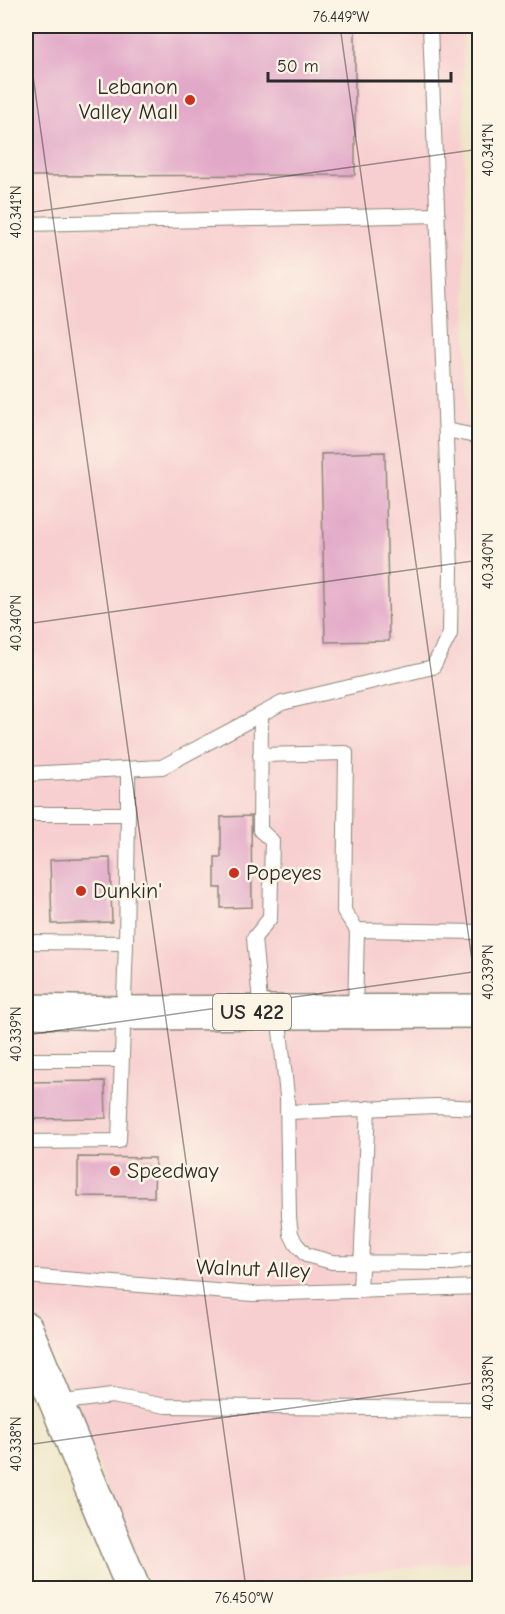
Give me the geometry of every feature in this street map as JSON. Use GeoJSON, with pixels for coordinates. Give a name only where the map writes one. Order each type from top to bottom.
{"type":"FeatureCollection","features":[{"type":"Feature","properties":{"kind":"main road","name":"US 422"},"geometry":{"type":"LineString","coordinates":[[26,1011],[355,1012],[478,1017]]}},
{"type":"Feature","properties":{"kind":"main road"},"geometry":{"type":"LineString","coordinates":[[26,1329],[133,1588]]}},
{"type":"Feature","properties":{"kind":"lane"},"geometry":{"type":"LineString","coordinates":[[26,774],[162,767],[282,703],[433,667],[450,634],[452,569],[430,26]]}},
{"type":"Feature","properties":{"kind":"lane"},"geometry":{"type":"LineString","coordinates":[[26,224],[438,215]]}},
{"type":"Feature","properties":{"kind":"lane"},"geometry":{"type":"LineString","coordinates":[[446,430],[480,437]]}},
{"type":"Feature","properties":{"kind":"lane"},"geometry":{"type":"LineString","coordinates":[[261,714],[260,830],[272,842],[270,918],[254,938],[287,1112],[291,1234],[306,1255],[332,1262],[452,1263],[480,1258]]}},
{"type":"Feature","properties":{"kind":"lane"},"geometry":{"type":"LineString","coordinates":[[260,755],[346,753],[344,911],[357,930],[355,1012]]}},
{"type":"Feature","properties":{"kind":"lane"},"geometry":{"type":"LineString","coordinates":[[26,1142],[119,1142],[126,943],[128,769]]}},
{"type":"Feature","properties":{"kind":"lane"},"geometry":{"type":"LineString","coordinates":[[26,814],[128,814]]}},
{"type":"Feature","properties":{"kind":"lane"},"geometry":{"type":"LineString","coordinates":[[357,930],[480,932]]}},
{"type":"Feature","properties":{"kind":"lane"},"geometry":{"type":"LineString","coordinates":[[26,942],[126,943]]}},
{"type":"Feature","properties":{"kind":"lane"},"geometry":{"type":"LineString","coordinates":[[26,1060],[121,1060]]}},
{"type":"Feature","properties":{"kind":"lane"},"geometry":{"type":"LineString","coordinates":[[287,1112],[436,1106],[480,1108]]}},
{"type":"Feature","properties":{"kind":"lane"},"geometry":{"type":"LineString","coordinates":[[360,1291],[368,1108]]}},
{"type":"Feature","properties":{"kind":"lane","name":"Walnut Alley"},"geometry":{"type":"LineString","coordinates":[[26,1276],[253,1294],[480,1287]]}},
{"type":"Feature","properties":{"kind":"lane"},"geometry":{"type":"LineString","coordinates":[[56,1403],[112,1396],[166,1406],[471,1409]]}},
{"type":"Feature","properties":{"kind":"shaded area"},"geometry":{"type":"Polygon","coordinates":[[[26,26],[463,26],[468,426],[480,429],[479,1560],[223,1588],[150,1588],[26,1295],[26,26]]]}},
{"type":"Feature","properties":{"kind":"building","name":"Lebanon Valley Mall"},"geometry":{"type":"Polygon","coordinates":[[[26,26],[355,26],[355,175],[26,176],[26,26]]]}},
{"type":"Feature","properties":{"kind":"building"},"geometry":{"type":"Polygon","coordinates":[[[385,452],[389,641],[325,642],[321,454],[385,452]]]}},
{"type":"Feature","properties":{"kind":"building","name":"Popeyes"},"geometry":{"type":"Polygon","coordinates":[[[251,816],[252,907],[221,908],[221,888],[215,888],[215,857],[221,857],[221,817],[251,816]]]}},
{"type":"Feature","properties":{"kind":"building","name":"Dunkin'"},"geometry":{"type":"Polygon","coordinates":[[[110,858],[112,922],[52,924],[50,860],[110,858]]]}},
{"type":"Feature","properties":{"kind":"building"},"geometry":{"type":"Polygon","coordinates":[[[105,1081],[106,1118],[26,1119],[26,1082],[105,1081]]]}},
{"type":"Feature","properties":{"kind":"building"},"geometry":{"type":"Polygon","coordinates":[[[78,1157],[155,1158],[154,1197],[78,1196],[78,1157]]]}},
{"type":"Feature","properties":{"kind":"place","name":"Lebanon Valley Mall"},"geometry":{"type":"Point","coordinates":[190,100]}},
{"type":"Feature","properties":{"kind":"place","name":"Popeyes"},"geometry":{"type":"Point","coordinates":[234,873]}},
{"type":"Feature","properties":{"kind":"place","name":"Dunkin'"},"geometry":{"type":"Point","coordinates":[81,891]}},
{"type":"Feature","properties":{"kind":"place","name":"Speedway"},"geometry":{"type":"Point","coordinates":[115,1171]}}]}
